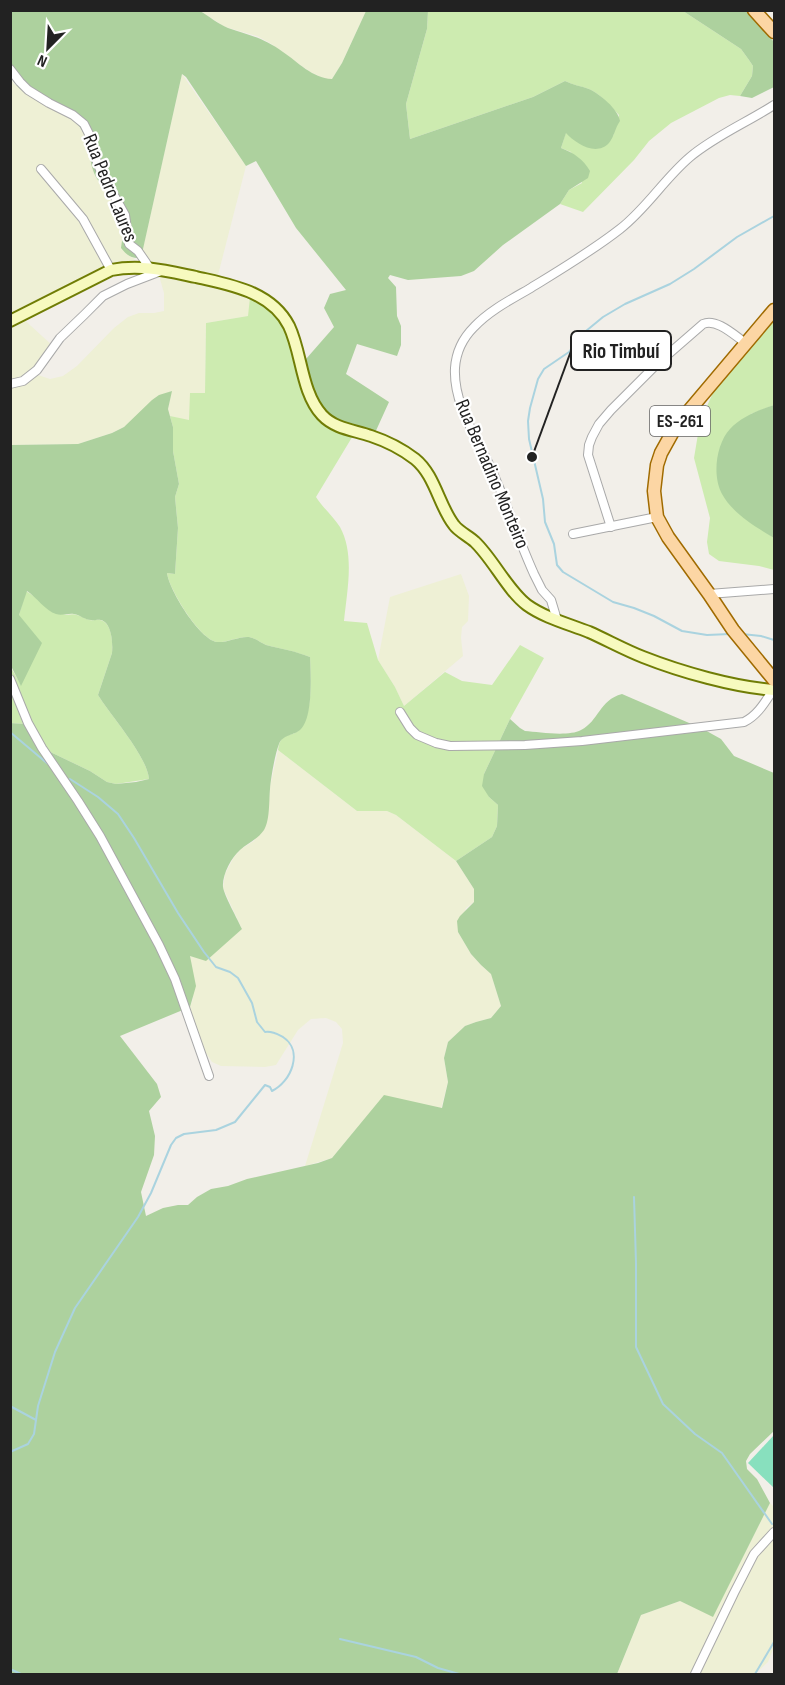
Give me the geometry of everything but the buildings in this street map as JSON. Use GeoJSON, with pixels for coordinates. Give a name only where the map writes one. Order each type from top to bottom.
{"type":"FeatureCollection","features":[{"type":"Feature","properties":{"kind":"main road"},"geometry":{"type":"LineString","coordinates":[[754,10],[774,32]]}},
{"type":"Feature","properties":{"kind":"main road","name":"ES-261"},"geometry":{"type":"LineString","coordinates":[[774,310],[676,426],[666,442],[657,465],[655,479],[657,517],[668,537],[774,687]]}},
{"type":"Feature","properties":{"kind":"street","name":"Rua Pedro Laures"},"geometry":{"type":"LineString","coordinates":[[10,69],[28,90],[73,115],[84,124],[101,172],[125,215],[129,244],[138,251],[149,267]]}},
{"type":"Feature","properties":{"kind":"street","name":"Rua Bernadino Monteiro"},"geometry":{"type":"LineString","coordinates":[[557,620],[551,600],[542,590],[534,574],[493,472],[463,409],[456,385],[455,367],[462,342],[486,315],[554,274],[620,229],[652,199],[675,171],[701,148],[774,105]]}},
{"type":"Feature","properties":{"kind":"street"},"geometry":{"type":"LineString","coordinates":[[41,170],[83,219],[111,270]]}},
{"type":"Feature","properties":{"kind":"street"},"geometry":{"type":"LineString","coordinates":[[10,321],[111,270],[136,267],[149,267],[230,284],[257,295],[277,309],[289,327],[312,399],[322,415],[342,428],[363,433],[393,445],[416,460],[425,472],[453,525],[475,542],[526,604],[642,657],[685,671],[754,688],[774,687]]}},
{"type":"Feature","properties":{"kind":"street"},"geometry":{"type":"LineString","coordinates":[[10,384],[23,381],[37,370],[60,338],[103,296],[165,270]]}},
{"type":"Feature","properties":{"kind":"street"},"geometry":{"type":"LineString","coordinates":[[611,527],[588,455],[589,445],[599,424],[657,364],[703,324],[711,322],[716,324],[747,344]]}},
{"type":"Feature","properties":{"kind":"street"},"geometry":{"type":"LineString","coordinates":[[573,534],[657,517]]}},
{"type":"Feature","properties":{"kind":"street"},"geometry":{"type":"LineString","coordinates":[[709,594],[774,589]]}},
{"type":"Feature","properties":{"kind":"street"},"geometry":{"type":"LineString","coordinates":[[10,679],[28,723],[42,748],[100,836],[159,945],[175,979],[209,1076]]}},
{"type":"Feature","properties":{"kind":"street"},"geometry":{"type":"LineString","coordinates":[[400,712],[417,735],[436,743],[450,746],[525,745],[582,741],[744,722],[758,712],[774,687]]}},
{"type":"Feature","properties":{"kind":"street"},"geometry":{"type":"LineString","coordinates":[[695,1674],[754,1554],[774,1532]]}},
{"type":"Feature","properties":{"kind":"green space"},"geometry":{"type":"Polygon","coordinates":[[[10,11],[200,11],[224,26],[269,43],[312,73],[332,79],[366,11],[428,11],[427,29],[406,104],[410,139],[533,97],[565,81],[598,94],[608,102],[619,116],[620,121],[609,143],[598,149],[580,144],[566,133],[561,148],[574,154],[584,163],[590,171],[588,178],[569,190],[560,204],[503,245],[474,271],[461,276],[408,280],[390,275],[388,278],[396,287],[397,316],[401,326],[401,345],[397,356],[357,344],[346,374],[389,402],[374,435],[326,418],[312,390],[306,359],[334,327],[324,308],[330,294],[346,290],[296,228],[256,161],[246,166],[186,77],[182,74],[141,258],[132,257],[121,248],[124,226],[121,214],[96,177],[80,127],[67,116],[32,98],[11,78],[10,11]]]}},
{"type":"Feature","properties":{"kind":"green space"},"geometry":{"type":"Polygon","coordinates":[[[200,11],[366,11],[342,63],[332,79],[325,79],[310,72],[270,43],[257,36],[225,27],[200,11]]]}},
{"type":"Feature","properties":{"kind":"green space"},"geometry":{"type":"Polygon","coordinates":[[[428,11],[683,11],[741,49],[753,66],[752,76],[740,96],[730,95],[719,98],[671,123],[649,141],[634,160],[583,212],[560,204],[569,190],[582,183],[571,152],[561,148],[566,132],[613,136],[619,115],[601,97],[589,89],[565,81],[533,97],[410,139],[406,104],[427,29],[428,11]]]}},
{"type":"Feature","properties":{"kind":"green space"},"geometry":{"type":"Polygon","coordinates":[[[683,11],[748,11],[774,42],[774,87],[752,98],[740,96],[752,76],[753,66],[749,60],[741,49],[683,11]]]}},
{"type":"Feature","properties":{"kind":"green space"},"geometry":{"type":"Polygon","coordinates":[[[182,74],[246,166],[217,279],[251,288],[249,316],[206,323],[205,393],[200,394],[189,421],[170,416],[168,409],[171,391],[124,427],[112,433],[78,444],[11,445],[10,78],[14,84],[77,123],[85,136],[95,175],[123,221],[128,255],[135,259],[19,315],[54,347],[38,375],[50,379],[63,376],[77,366],[128,317],[139,313],[164,311],[164,293],[156,265],[141,257],[182,74]]]}},
{"type":"Feature","properties":{"kind":"green space"},"geometry":{"type":"Polygon","coordinates":[[[251,288],[275,300],[288,315],[296,328],[306,359],[312,390],[354,434],[316,497],[340,527],[345,538],[349,573],[344,621],[367,623],[378,660],[404,706],[445,672],[462,681],[492,685],[520,645],[544,658],[510,719],[484,774],[489,797],[498,805],[497,826],[492,837],[456,861],[396,815],[387,811],[357,811],[278,750],[284,737],[300,729],[307,714],[310,695],[310,657],[266,645],[249,637],[220,642],[210,639],[202,633],[186,613],[169,580],[167,573],[175,574],[178,528],[175,497],[179,484],[170,416],[189,420],[190,393],[205,393],[206,323],[248,316],[251,288]]]}},
{"type":"Feature","properties":{"kind":"green space"},"geometry":{"type":"Polygon","coordinates":[[[774,315],[774,405],[751,414],[736,511],[774,538],[774,570],[719,561],[709,554],[707,542],[710,518],[694,458],[700,422],[719,379],[774,315]]]}},
{"type":"Feature","properties":{"kind":"green space"},"geometry":{"type":"Polygon","coordinates":[[[172,391],[168,409],[173,427],[173,451],[179,484],[175,497],[178,528],[175,574],[167,573],[173,591],[194,624],[210,639],[221,642],[249,637],[266,645],[310,657],[311,684],[305,723],[301,729],[283,738],[278,748],[271,778],[266,826],[259,836],[237,853],[230,862],[224,877],[224,891],[242,929],[206,961],[190,956],[196,986],[190,1007],[120,1036],[157,1084],[161,1097],[149,1111],[155,1136],[154,1155],[141,1192],[146,1216],[163,1208],[188,1205],[211,1189],[332,1158],[384,1095],[442,1108],[448,1082],[444,1058],[448,1042],[465,1026],[491,1018],[501,1006],[491,974],[471,954],[458,932],[457,921],[474,902],[474,889],[456,861],[492,837],[497,826],[498,805],[482,786],[484,774],[510,719],[525,731],[575,732],[587,726],[608,701],[622,694],[703,729],[721,739],[734,756],[774,773],[774,1431],[750,1454],[746,1461],[747,1469],[757,1479],[770,1503],[713,1617],[680,1601],[641,1615],[617,1674],[11,1674],[10,723],[26,724],[44,749],[90,771],[107,782],[116,784],[149,779],[142,759],[98,695],[112,653],[111,634],[105,622],[89,620],[74,614],[56,614],[27,591],[19,615],[42,643],[21,686],[11,666],[11,445],[78,444],[112,433],[124,427],[159,395],[172,391]]]}},
{"type":"Feature","properties":{"kind":"green space"},"geometry":{"type":"Polygon","coordinates":[[[774,405],[774,538],[732,508],[719,487],[716,469],[721,443],[730,429],[745,417],[774,405]]]}},
{"type":"Feature","properties":{"kind":"green space"},"geometry":{"type":"Polygon","coordinates":[[[461,574],[469,596],[468,621],[462,627],[463,656],[404,706],[378,660],[390,597],[461,574]]]}},
{"type":"Feature","properties":{"kind":"green space"},"geometry":{"type":"Polygon","coordinates":[[[26,591],[63,614],[75,614],[91,620],[100,620],[107,625],[112,639],[112,653],[98,695],[142,759],[149,779],[116,784],[107,782],[90,771],[44,749],[26,724],[11,723],[10,666],[21,685],[19,615],[26,591]]]}},
{"type":"Feature","properties":{"kind":"green space"},"geometry":{"type":"Polygon","coordinates":[[[278,750],[357,811],[387,811],[396,815],[456,861],[474,889],[474,902],[466,908],[458,932],[471,954],[491,974],[501,1006],[491,1018],[465,1026],[448,1042],[444,1058],[448,1082],[441,1109],[384,1096],[332,1158],[305,1166],[343,1043],[342,1029],[336,1022],[326,1018],[311,1019],[298,1030],[276,1065],[221,1066],[212,1062],[200,1044],[190,1007],[193,999],[190,956],[242,929],[223,888],[225,874],[241,849],[254,841],[268,811],[270,787],[278,750]]]}},
{"type":"Feature","properties":{"kind":"green space"},"geometry":{"type":"Polygon","coordinates":[[[774,1435],[774,1488],[748,1463],[774,1435]]]}},
{"type":"Feature","properties":{"kind":"green space"},"geometry":{"type":"Polygon","coordinates":[[[770,1503],[774,1507],[774,1647],[768,1662],[755,1674],[617,1674],[641,1615],[680,1601],[713,1616],[770,1503]]]}},
{"type":"Feature","properties":{"kind":"waterway"},"geometry":{"type":"LineString","coordinates":[[730,634],[707,635],[682,631],[654,616],[613,602],[563,572],[557,565],[554,544],[545,522],[543,499],[529,439],[528,421],[538,379],[544,369],[569,352],[586,331],[603,317],[625,304],[670,284],[737,237],[774,216]]}},
{"type":"Feature","properties":{"kind":"waterway"},"geometry":{"type":"LineString","coordinates":[[742,634],[774,640]]}},
{"type":"Feature","properties":{"kind":"waterway"},"geometry":{"type":"LineString","coordinates":[[10,732],[48,764]]}},
{"type":"Feature","properties":{"kind":"waterway"},"geometry":{"type":"LineString","coordinates":[[10,1452],[28,1444],[34,1434],[38,1406],[55,1352],[75,1308],[138,1217],[176,1138],[184,1134],[216,1130],[235,1122],[265,1085],[272,1091],[285,1081],[293,1066],[294,1058],[293,1050],[283,1037],[265,1032],[257,1022],[252,1003],[238,978],[216,967],[204,952],[118,814],[98,797],[70,779]]}},
{"type":"Feature","properties":{"kind":"waterway"},"geometry":{"type":"LineString","coordinates":[[634,1197],[636,1347],[663,1404],[695,1434],[722,1453],[772,1524]]}},
{"type":"Feature","properties":{"kind":"waterway"},"geometry":{"type":"LineString","coordinates":[[10,1406],[36,1420]]}},
{"type":"Feature","properties":{"kind":"waterway"},"geometry":{"type":"LineString","coordinates":[[340,1639],[416,1657],[438,1668],[459,1674]]}},
{"type":"Feature","properties":{"kind":"waterway"},"geometry":{"type":"LineString","coordinates":[[755,1674],[774,1642]]}},
{"type":"Feature","properties":{"kind":"waterway"},"geometry":{"type":"LineString","coordinates":[[10,1669],[21,1674]]}},
{"type":"Feature","properties":{"kind":"place","name":"Rio Timbuí"},"geometry":{"type":"Point","coordinates":[532,457]}}]}
